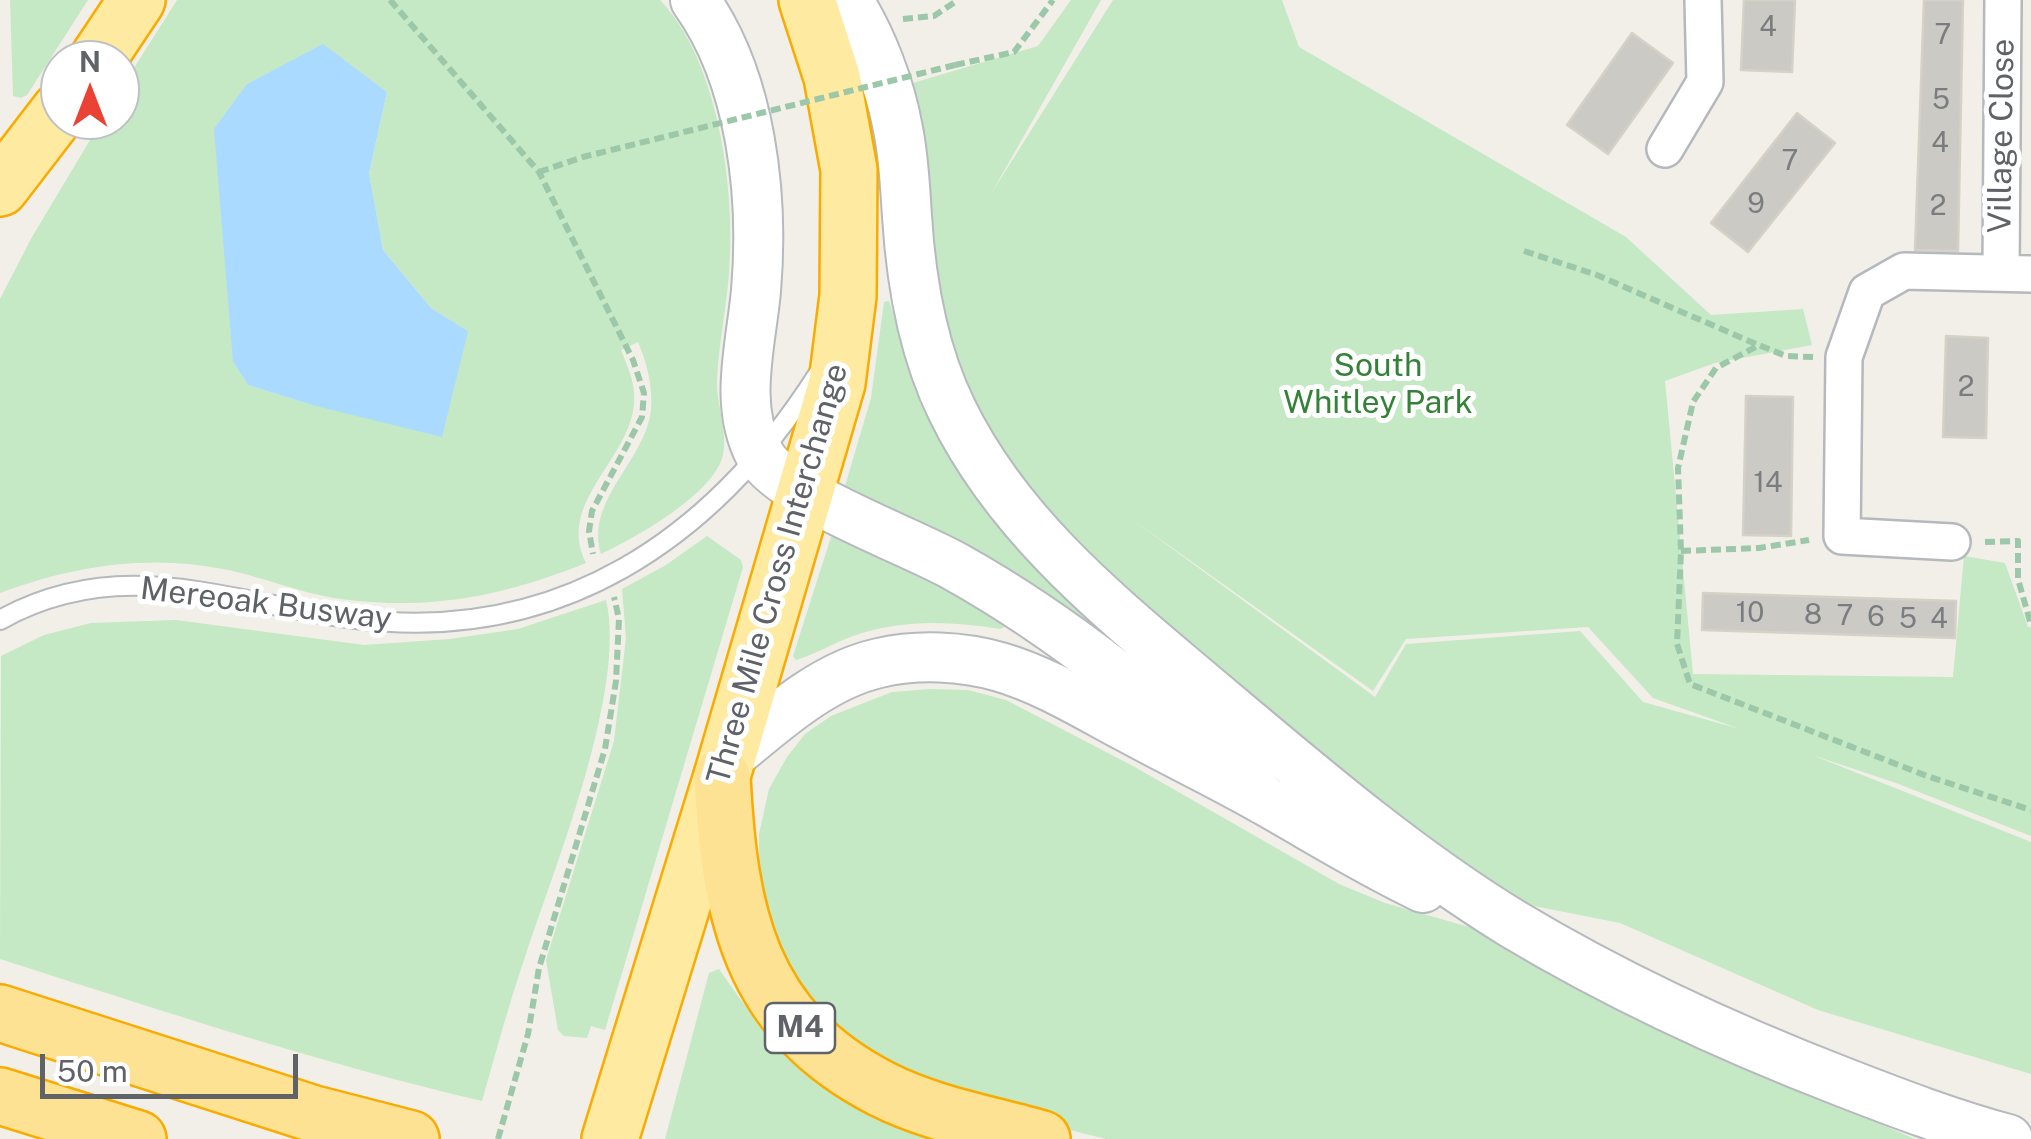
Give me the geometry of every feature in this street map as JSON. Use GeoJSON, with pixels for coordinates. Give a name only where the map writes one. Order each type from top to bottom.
{"type":"FeatureCollection","features":[{"type":"Feature","properties":{"kind":"highway"},"geometry":{"type":"LineString","coordinates":[[110,40],[137,0]]}},
{"type":"Feature","properties":{"kind":"highway","name":"Three Mile Cross Interchange"},"geometry":{"type":"LineString","coordinates":[[610,1139],[836,383],[850,247],[849,170],[832,77],[807,0]]}},
{"type":"Feature","properties":{"kind":"highway"},"geometry":{"type":"LineString","coordinates":[[0,188],[40,136]]}},
{"type":"Feature","properties":{"kind":"highway","name":"M4"},"geometry":{"type":"LineString","coordinates":[[724,768],[726,854],[744,932],[767,987],[790,1017],[837,1060],[885,1090],[1042,1139]]}},
{"type":"Feature","properties":{"kind":"highway"},"geometry":{"type":"LineString","coordinates":[[0,1013],[314,1114],[411,1139]]}},
{"type":"Feature","properties":{"kind":"highway"},"geometry":{"type":"LineString","coordinates":[[0,1096],[138,1139]]}},
{"type":"Feature","properties":{"kind":"main road"},"geometry":{"type":"LineString","coordinates":[[695,0],[715,32],[726,61],[751,160],[758,253],[745,386],[759,454],[780,477],[844,514],[956,566],[1022,609],[1148,699],[1264,800]]}},
{"type":"Feature","properties":{"kind":"main road"},"geometry":{"type":"LineString","coordinates":[[870,7],[874,54],[890,94],[898,130],[914,286],[927,342],[950,407],[976,454],[1001,491],[1063,564],[1272,745],[1416,856],[1510,922],[1598,972],[1709,1027],[1883,1097],[2008,1139]]}},
{"type":"Feature","properties":{"kind":"main road"},"geometry":{"type":"LineString","coordinates":[[724,768],[785,710],[852,670],[882,662],[948,658],[976,661],[1019,673],[1264,800],[1354,854],[1424,889],[1510,922]]}},
{"type":"Feature","properties":{"kind":"street"},"geometry":{"type":"LineString","coordinates":[[1665,149],[1705,82],[1703,0]]}},
{"type":"Feature","properties":{"kind":"street","name":"Village Close"},"geometry":{"type":"LineString","coordinates":[[2004,0],[2016,273]]}},
{"type":"Feature","properties":{"kind":"street"},"geometry":{"type":"LineString","coordinates":[[1952,542],[1842,536],[1844,358],[1867,292],[1904,270],[2016,273]]}},
{"type":"Feature","properties":{"kind":"lane","name":"Mereoak Busway"},"geometry":{"type":"LineString","coordinates":[[0,620],[69,593],[126,585],[197,589],[318,613],[384,621],[438,621],[504,612],[577,590],[654,552],[715,503],[797,406],[843,334]]}},
{"type":"Feature","properties":{"kind":"path"},"geometry":{"type":"LineString","coordinates":[[390,0],[539,172],[632,360],[644,394],[642,418],[592,511],[589,530],[594,555]]}},
{"type":"Feature","properties":{"kind":"path"},"geometry":{"type":"LineString","coordinates":[[870,7],[907,21],[934,16],[958,0]]}},
{"type":"Feature","properties":{"kind":"path"},"geometry":{"type":"LineString","coordinates":[[539,172],[583,157],[1014,52],[1053,0]]}},
{"type":"Feature","properties":{"kind":"path"},"geometry":{"type":"LineString","coordinates":[[1524,251],[1610,281],[1786,356],[1844,358]]}},
{"type":"Feature","properties":{"kind":"path"},"geometry":{"type":"LineString","coordinates":[[1760,346],[1716,368],[1693,402],[1678,468],[1681,551],[1677,644],[1690,684],[1928,776],[2031,810]]}},
{"type":"Feature","properties":{"kind":"path"},"geometry":{"type":"LineString","coordinates":[[1681,551],[1759,548],[1842,536]]}},
{"type":"Feature","properties":{"kind":"path"},"geometry":{"type":"LineString","coordinates":[[1952,542],[2018,541],[2031,626]]}},
{"type":"Feature","properties":{"kind":"path"},"geometry":{"type":"LineString","coordinates":[[498,1139],[528,1034],[539,968],[605,749],[612,713],[619,619],[616,600]]}},
{"type":"Feature","properties":{"kind":"green space"},"geometry":{"type":"Polygon","coordinates":[[[10,0],[88,0],[62,40],[40,40],[40,75],[27,95],[13,96],[10,0]]]}},
{"type":"Feature","properties":{"kind":"green space"},"geometry":{"type":"Polygon","coordinates":[[[177,0],[660,0],[697,57],[710,92],[726,167],[729,274],[717,379],[723,455],[717,470],[689,499],[601,554],[601,516],[638,447],[651,410],[649,375],[638,342],[621,350],[634,390],[629,425],[580,520],[579,541],[586,563],[499,591],[411,603],[333,598],[223,569],[166,563],[82,570],[0,593],[0,299],[90,140],[140,140],[140,58],[177,0]],[[323,45],[247,84],[233,362],[248,385],[312,405],[468,331],[431,308],[383,250],[369,173],[387,92],[323,45]]]}},
{"type":"Feature","properties":{"kind":"green space","name":"South Whitley Park"},"geometry":{"type":"Polygon","coordinates":[[[1071,0],[1101,0],[991,194],[1113,0],[1282,0],[1299,47],[1626,237],[1711,315],[1803,309],[1812,345],[1715,363],[1665,381],[1693,674],[1953,677],[1964,556],[2005,563],[2031,627],[2031,836],[1812,755],[2031,842],[2031,1074],[1818,1010],[1620,923],[1529,905],[1416,837],[1037,519],[952,388],[906,85],[1038,46],[1071,0]],[[1129,517],[1375,697],[1406,644],[1580,631],[1643,702],[1740,729],[1653,698],[1588,627],[1406,639],[1373,691],[1129,517]]]}},
{"type":"Feature","properties":{"kind":"green space"},"geometry":{"type":"Polygon","coordinates":[[[889,301],[919,393],[964,479],[997,522],[1157,676],[847,492],[845,486],[871,398],[884,302],[889,301]]]}},
{"type":"Feature","properties":{"kind":"green space"},"geometry":{"type":"Polygon","coordinates":[[[707,536],[741,560],[743,567],[605,1030],[591,1026],[587,1038],[564,1036],[558,1030],[546,960],[614,741],[626,638],[622,589],[707,536]]]}},
{"type":"Feature","properties":{"kind":"green space"},"geometry":{"type":"Polygon","coordinates":[[[833,536],[897,560],[1005,623],[1004,627],[926,623],[889,627],[853,636],[796,660],[793,656],[833,536]]]}},
{"type":"Feature","properties":{"kind":"green space"},"geometry":{"type":"Polygon","coordinates":[[[606,600],[610,637],[598,728],[482,1101],[300,1053],[0,959],[1,656],[44,635],[91,623],[176,620],[364,645],[518,629],[606,600]]]}},
{"type":"Feature","properties":{"kind":"green space"},"geometry":{"type":"Polygon","coordinates":[[[968,690],[1006,700],[1133,766],[1339,884],[1385,903],[1476,929],[1678,1037],[1915,1139],[1106,1139],[982,1108],[870,1058],[804,998],[766,921],[759,873],[759,834],[769,789],[805,734],[831,716],[892,692],[968,690]]]}},
{"type":"Feature","properties":{"kind":"green space"},"geometry":{"type":"Polygon","coordinates":[[[719,969],[775,1043],[828,1089],[862,1106],[959,1139],[665,1139],[709,973],[719,969]]]}},
{"type":"Feature","properties":{"kind":"water"},"geometry":{"type":"Polygon","coordinates":[[[323,44],[387,92],[369,173],[383,250],[431,308],[468,331],[442,437],[248,385],[233,362],[214,129],[247,84],[323,44]]]}},
{"type":"Feature","properties":{"kind":"building"},"geometry":{"type":"Polygon","coordinates":[[[1744,0],[1795,0],[1792,72],[1741,70],[1744,0]]]}},
{"type":"Feature","properties":{"kind":"building"},"geometry":{"type":"Polygon","coordinates":[[[1924,0],[1963,0],[1958,251],[1915,250],[1924,0]]]}},
{"type":"Feature","properties":{"kind":"building"},"geometry":{"type":"Polygon","coordinates":[[[1632,33],[1673,63],[1608,154],[1567,125],[1632,33]]]}},
{"type":"Feature","properties":{"kind":"building"},"geometry":{"type":"Polygon","coordinates":[[[1797,113],[1835,143],[1748,252],[1711,223],[1797,113]]]}},
{"type":"Feature","properties":{"kind":"building"},"geometry":{"type":"Polygon","coordinates":[[[1946,336],[1988,338],[1986,438],[1943,437],[1946,336]]]}},
{"type":"Feature","properties":{"kind":"building"},"geometry":{"type":"Polygon","coordinates":[[[1746,396],[1793,397],[1791,536],[1743,535],[1746,396]]]}},
{"type":"Feature","properties":{"kind":"building"},"geometry":{"type":"Polygon","coordinates":[[[1703,593],[1956,601],[1955,638],[1702,630],[1703,593]]]}}]}
